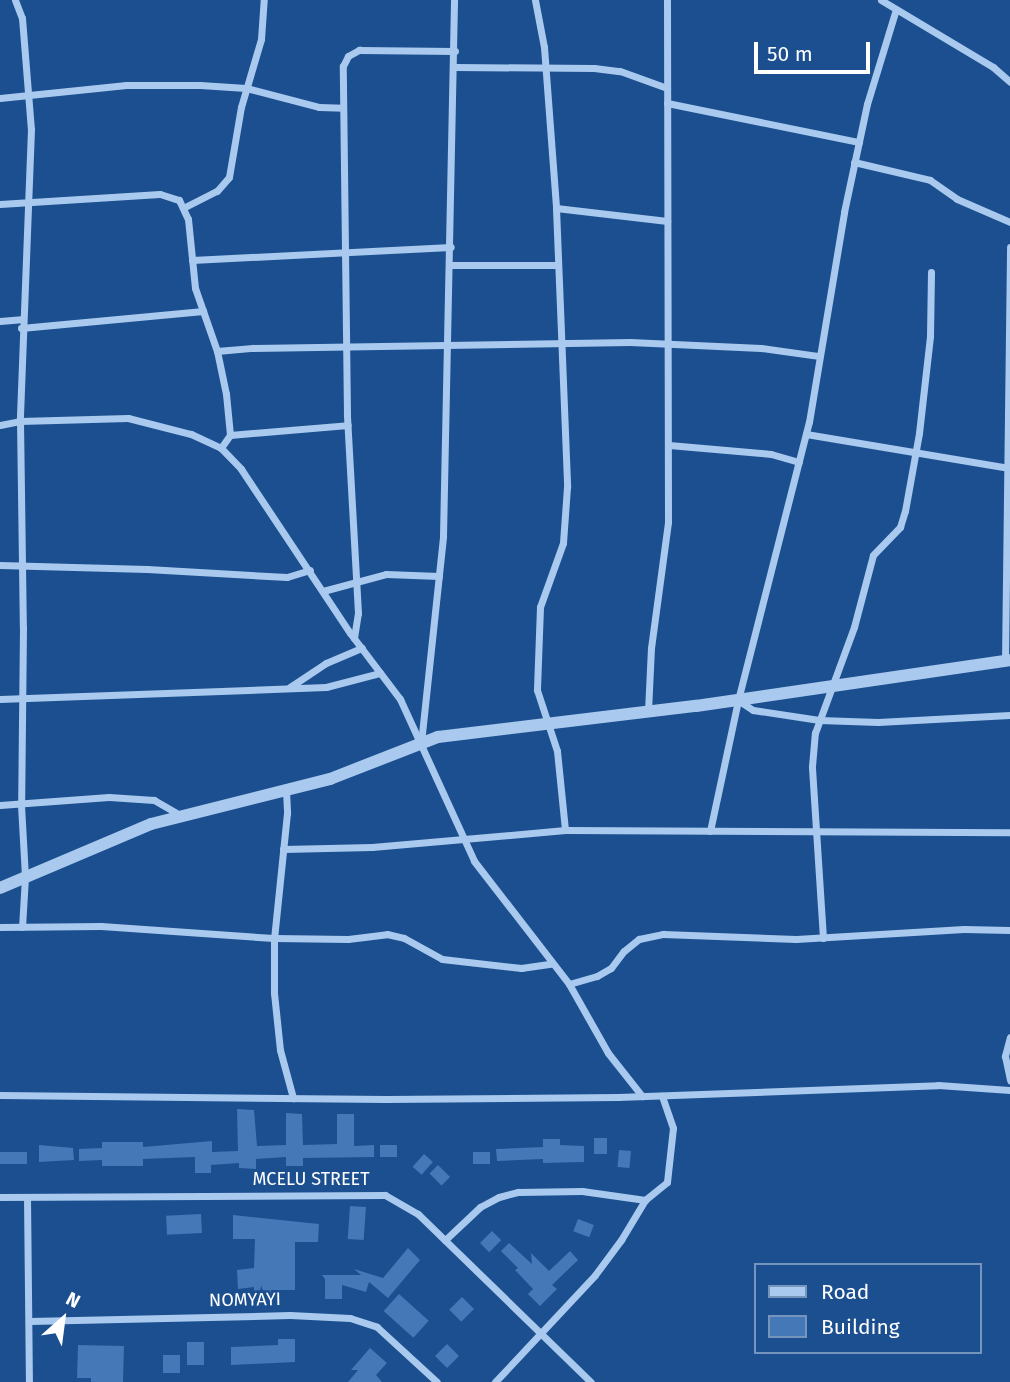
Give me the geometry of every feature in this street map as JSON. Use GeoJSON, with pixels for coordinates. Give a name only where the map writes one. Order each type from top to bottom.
{"type":"FeatureCollection","features":[{"type":"Feature","properties":{"kind":"street"},"geometry":{"type":"LineString","coordinates":[[15,0],[22,18],[31,129],[21,319],[20,805],[25,877],[22,927]]}},
{"type":"Feature","properties":{"kind":"street"},"geometry":{"type":"LineString","coordinates":[[183,208],[218,191],[229,177],[246,88],[261,39],[264,0]]}},
{"type":"Feature","properties":{"kind":"street"},"geometry":{"type":"LineString","coordinates":[[421,743],[443,536],[451,265],[454,0]]}},
{"type":"Feature","properties":{"kind":"street"},"geometry":{"type":"LineString","coordinates":[[535,0],[546,68],[556,208],[567,487],[563,542],[540,607],[536,657],[537,690],[557,751],[565,830]]}},
{"type":"Feature","properties":{"kind":"street"},"geometry":{"type":"LineString","coordinates":[[648,711],[651,648],[668,522],[667,0]]}},
{"type":"Feature","properties":{"kind":"street"},"geometry":{"type":"LineString","coordinates":[[881,0],[993,67],[1010,82]]}},
{"type":"Feature","properties":{"kind":"street"},"geometry":{"type":"LineString","coordinates":[[710,831],[738,700],[806,434],[854,162],[867,104],[896,9]]}},
{"type":"Feature","properties":{"kind":"street"},"geometry":{"type":"LineString","coordinates":[[354,638],[358,613],[345,346],[347,251],[343,65],[348,55],[359,50],[455,51]]}},
{"type":"Feature","properties":{"kind":"street"},"geometry":{"type":"LineString","coordinates":[[455,66],[620,71],[667,88]]}},
{"type":"Feature","properties":{"kind":"street"},"geometry":{"type":"LineString","coordinates":[[0,98],[126,85],[246,88],[319,107],[343,108]]}},
{"type":"Feature","properties":{"kind":"street"},"geometry":{"type":"LineString","coordinates":[[667,103],[859,142]]}},
{"type":"Feature","properties":{"kind":"street"},"geometry":{"type":"LineString","coordinates":[[854,162],[930,180],[957,199],[1010,222]]}},
{"type":"Feature","properties":{"kind":"street"},"geometry":{"type":"LineString","coordinates":[[0,204],[160,194],[179,200],[188,219],[195,288],[216,351],[230,435],[222,448]]}},
{"type":"Feature","properties":{"kind":"street"},"geometry":{"type":"LineString","coordinates":[[556,208],[667,221]]}},
{"type":"Feature","properties":{"kind":"street"},"geometry":{"type":"LineString","coordinates":[[192,260],[451,247]]}},
{"type":"Feature","properties":{"kind":"street"},"geometry":{"type":"LineString","coordinates":[[0,888],[151,824],[330,779],[438,737],[738,700],[1008,661],[1010,247]]}},
{"type":"Feature","properties":{"kind":"street"},"geometry":{"type":"LineString","coordinates":[[451,265],[558,265]]}},
{"type":"Feature","properties":{"kind":"street"},"geometry":{"type":"LineString","coordinates":[[823,938],[812,766],[819,720],[829,686],[854,627],[873,555],[900,527],[915,451],[930,336],[931,272]]}},
{"type":"Feature","properties":{"kind":"street"},"geometry":{"type":"LineString","coordinates":[[21,328],[203,311]]}},
{"type":"Feature","properties":{"kind":"street"},"geometry":{"type":"LineString","coordinates":[[0,321],[21,319]]}},
{"type":"Feature","properties":{"kind":"street"},"geometry":{"type":"LineString","coordinates":[[216,351],[345,346],[630,342],[761,348],[819,356]]}},
{"type":"Feature","properties":{"kind":"street"},"geometry":{"type":"LineString","coordinates":[[0,425],[20,421],[128,418],[191,434],[222,448],[241,469],[354,638],[400,699],[474,861],[569,984],[608,1053],[642,1096]]}},
{"type":"Feature","properties":{"kind":"street"},"geometry":{"type":"LineString","coordinates":[[230,435],[348,425]]}},
{"type":"Feature","properties":{"kind":"street"},"geometry":{"type":"LineString","coordinates":[[806,434],[1008,468]]}},
{"type":"Feature","properties":{"kind":"street"},"geometry":{"type":"LineString","coordinates":[[668,444],[771,454],[799,462]]}},
{"type":"Feature","properties":{"kind":"street"},"geometry":{"type":"LineString","coordinates":[[0,565],[287,577],[310,570]]}},
{"type":"Feature","properties":{"kind":"street"},"geometry":{"type":"LineString","coordinates":[[323,591],[386,574],[439,576]]}},
{"type":"Feature","properties":{"kind":"street"},"geometry":{"type":"LineString","coordinates":[[290,687],[326,663],[362,648]]}},
{"type":"Feature","properties":{"kind":"street"},"geometry":{"type":"LineString","coordinates":[[0,699],[326,687],[380,673]]}},
{"type":"Feature","properties":{"kind":"street"},"geometry":{"type":"LineString","coordinates":[[738,700],[753,710],[819,720],[878,722],[1010,715]]}},
{"type":"Feature","properties":{"kind":"street"},"geometry":{"type":"LineString","coordinates":[[286,791],[274,938],[280,1050],[293,1098]]}},
{"type":"Feature","properties":{"kind":"street"},"geometry":{"type":"LineString","coordinates":[[0,805],[109,797],[154,800],[182,816]]}},
{"type":"Feature","properties":{"kind":"street"},"geometry":{"type":"LineString","coordinates":[[283,849],[372,847],[565,830],[1010,832]]}},
{"type":"Feature","properties":{"kind":"street"},"geometry":{"type":"LineString","coordinates":[[0,927],[101,926],[274,938],[348,939],[387,934],[404,938],[442,959],[521,968],[551,964]]}},
{"type":"Feature","properties":{"kind":"street"},"geometry":{"type":"LineString","coordinates":[[569,984],[597,976],[611,968],[624,950],[639,939],[663,934],[823,938],[964,929],[1010,930]]}},
{"type":"Feature","properties":{"kind":"street"},"geometry":{"type":"LineString","coordinates":[[1010,1037],[1006,1056],[1010,1080]]}},
{"type":"Feature","properties":{"kind":"street"},"geometry":{"type":"LineString","coordinates":[[0,1095],[293,1098],[662,1096],[938,1085],[1010,1090]]}},
{"type":"Feature","properties":{"kind":"street"},"geometry":{"type":"LineString","coordinates":[[495,1382],[595,1275],[621,1240],[645,1199],[667,1182],[673,1128],[662,1096]]}},
{"type":"Feature","properties":{"kind":"street"},"geometry":{"type":"LineString","coordinates":[[445,1240],[480,1207],[499,1197],[518,1192],[582,1191],[645,1199]]}},
{"type":"Feature","properties":{"kind":"street","name":"MCELU STREET"},"geometry":{"type":"LineString","coordinates":[[0,1196],[386,1195],[418,1214],[591,1382]]}},
{"type":"Feature","properties":{"kind":"street"},"geometry":{"type":"LineString","coordinates":[[27,1197],[30,1382]]}},
{"type":"Feature","properties":{"kind":"street","name":"NOMYAYI"},"geometry":{"type":"LineString","coordinates":[[30,1321],[290,1315],[350,1318],[377,1328],[437,1382]]}},
{"type":"Feature","properties":{"kind":"building"},"geometry":{"type":"Polygon","coordinates":[[[237,1109],[254,1110],[257,1146],[286,1145],[286,1113],[302,1114],[303,1145],[337,1144],[337,1114],[354,1114],[354,1146],[374,1145],[374,1157],[303,1158],[303,1166],[286,1166],[286,1157],[256,1159],[256,1169],[239,1168],[239,1163],[211,1165],[211,1173],[195,1173],[195,1157],[143,1159],[143,1166],[102,1166],[102,1160],[79,1161],[79,1149],[102,1148],[102,1142],[143,1142],[143,1147],[212,1141],[212,1152],[238,1151],[237,1109]]]}},
{"type":"Feature","properties":{"kind":"building"},"geometry":{"type":"Polygon","coordinates":[[[594,1138],[607,1138],[607,1154],[594,1154],[594,1138]]]}},
{"type":"Feature","properties":{"kind":"building"},"geometry":{"type":"Polygon","coordinates":[[[543,1139],[560,1139],[560,1145],[584,1146],[584,1162],[543,1163],[543,1159],[497,1161],[496,1149],[543,1147],[543,1139]]]}},
{"type":"Feature","properties":{"kind":"building"},"geometry":{"type":"Polygon","coordinates":[[[39,1145],[73,1148],[74,1160],[39,1162],[39,1145]]]}},
{"type":"Feature","properties":{"kind":"building"},"geometry":{"type":"Polygon","coordinates":[[[380,1145],[397,1145],[397,1157],[380,1157],[380,1145]]]}},
{"type":"Feature","properties":{"kind":"building"},"geometry":{"type":"Polygon","coordinates":[[[619,1150],[631,1151],[629,1168],[618,1167],[619,1150]]]}},
{"type":"Feature","properties":{"kind":"building"},"geometry":{"type":"Polygon","coordinates":[[[0,1152],[27,1152],[27,1164],[0,1164],[0,1152]]]}},
{"type":"Feature","properties":{"kind":"building"},"geometry":{"type":"Polygon","coordinates":[[[473,1152],[490,1152],[490,1164],[473,1164],[473,1152]]]}},
{"type":"Feature","properties":{"kind":"building"},"geometry":{"type":"Polygon","coordinates":[[[424,1154],[433,1162],[422,1175],[413,1167],[424,1154]]]}},
{"type":"Feature","properties":{"kind":"building"},"geometry":{"type":"Polygon","coordinates":[[[438,1165],[450,1177],[442,1186],[430,1173],[438,1165]]]}},
{"type":"Feature","properties":{"kind":"building"},"geometry":{"type":"Polygon","coordinates":[[[350,1206],[366,1207],[364,1240],[348,1239],[350,1206]]]}},
{"type":"Feature","properties":{"kind":"building"},"geometry":{"type":"Polygon","coordinates":[[[201,1214],[202,1233],[167,1235],[166,1216],[201,1214]]]}},
{"type":"Feature","properties":{"kind":"building"},"geometry":{"type":"Polygon","coordinates":[[[233,1215],[319,1224],[318,1242],[295,1242],[295,1290],[271,1290],[270,1305],[254,1305],[254,1287],[238,1289],[237,1270],[254,1268],[255,1239],[233,1239],[233,1215]]]}},
{"type":"Feature","properties":{"kind":"building"},"geometry":{"type":"Polygon","coordinates":[[[578,1219],[594,1225],[589,1237],[573,1231],[578,1219]]]}},
{"type":"Feature","properties":{"kind":"building"},"geometry":{"type":"Polygon","coordinates":[[[492,1231],[501,1240],[489,1252],[480,1243],[492,1231]]]}},
{"type":"Feature","properties":{"kind":"building"},"geometry":{"type":"Polygon","coordinates":[[[509,1243],[532,1264],[531,1253],[549,1271],[570,1251],[578,1260],[552,1285],[557,1289],[540,1306],[528,1294],[533,1289],[501,1251],[509,1243]]]}},
{"type":"Feature","properties":{"kind":"building"},"geometry":{"type":"Polygon","coordinates":[[[408,1248],[420,1260],[388,1298],[369,1282],[366,1292],[342,1285],[342,1299],[325,1299],[325,1279],[322,1275],[361,1275],[354,1269],[383,1278],[408,1248]]]}},
{"type":"Feature","properties":{"kind":"building"},"geometry":{"type":"Polygon","coordinates":[[[399,1294],[429,1321],[413,1338],[384,1311],[399,1294]]]}},
{"type":"Feature","properties":{"kind":"building"},"geometry":{"type":"Polygon","coordinates":[[[462,1297],[474,1309],[461,1322],[449,1310],[462,1297]]]}},
{"type":"Feature","properties":{"kind":"building"},"geometry":{"type":"Polygon","coordinates":[[[278,1339],[295,1339],[295,1362],[231,1365],[231,1347],[278,1345],[278,1339]]]}},
{"type":"Feature","properties":{"kind":"building"},"geometry":{"type":"Polygon","coordinates":[[[187,1342],[204,1342],[204,1365],[187,1365],[187,1342]]]}},
{"type":"Feature","properties":{"kind":"building"},"geometry":{"type":"Polygon","coordinates":[[[447,1344],[459,1356],[447,1368],[435,1356],[447,1344]]]}},
{"type":"Feature","properties":{"kind":"building"},"geometry":{"type":"Polygon","coordinates":[[[78,1345],[124,1346],[123,1382],[91,1382],[91,1378],[77,1378],[78,1345]]]}},
{"type":"Feature","properties":{"kind":"building"},"geometry":{"type":"Polygon","coordinates":[[[370,1348],[387,1363],[376,1375],[382,1382],[348,1382],[358,1370],[351,1370],[370,1348]]]}},
{"type":"Feature","properties":{"kind":"building"},"geometry":{"type":"Polygon","coordinates":[[[163,1355],[180,1355],[180,1373],[163,1373],[163,1355]]]}}]}
